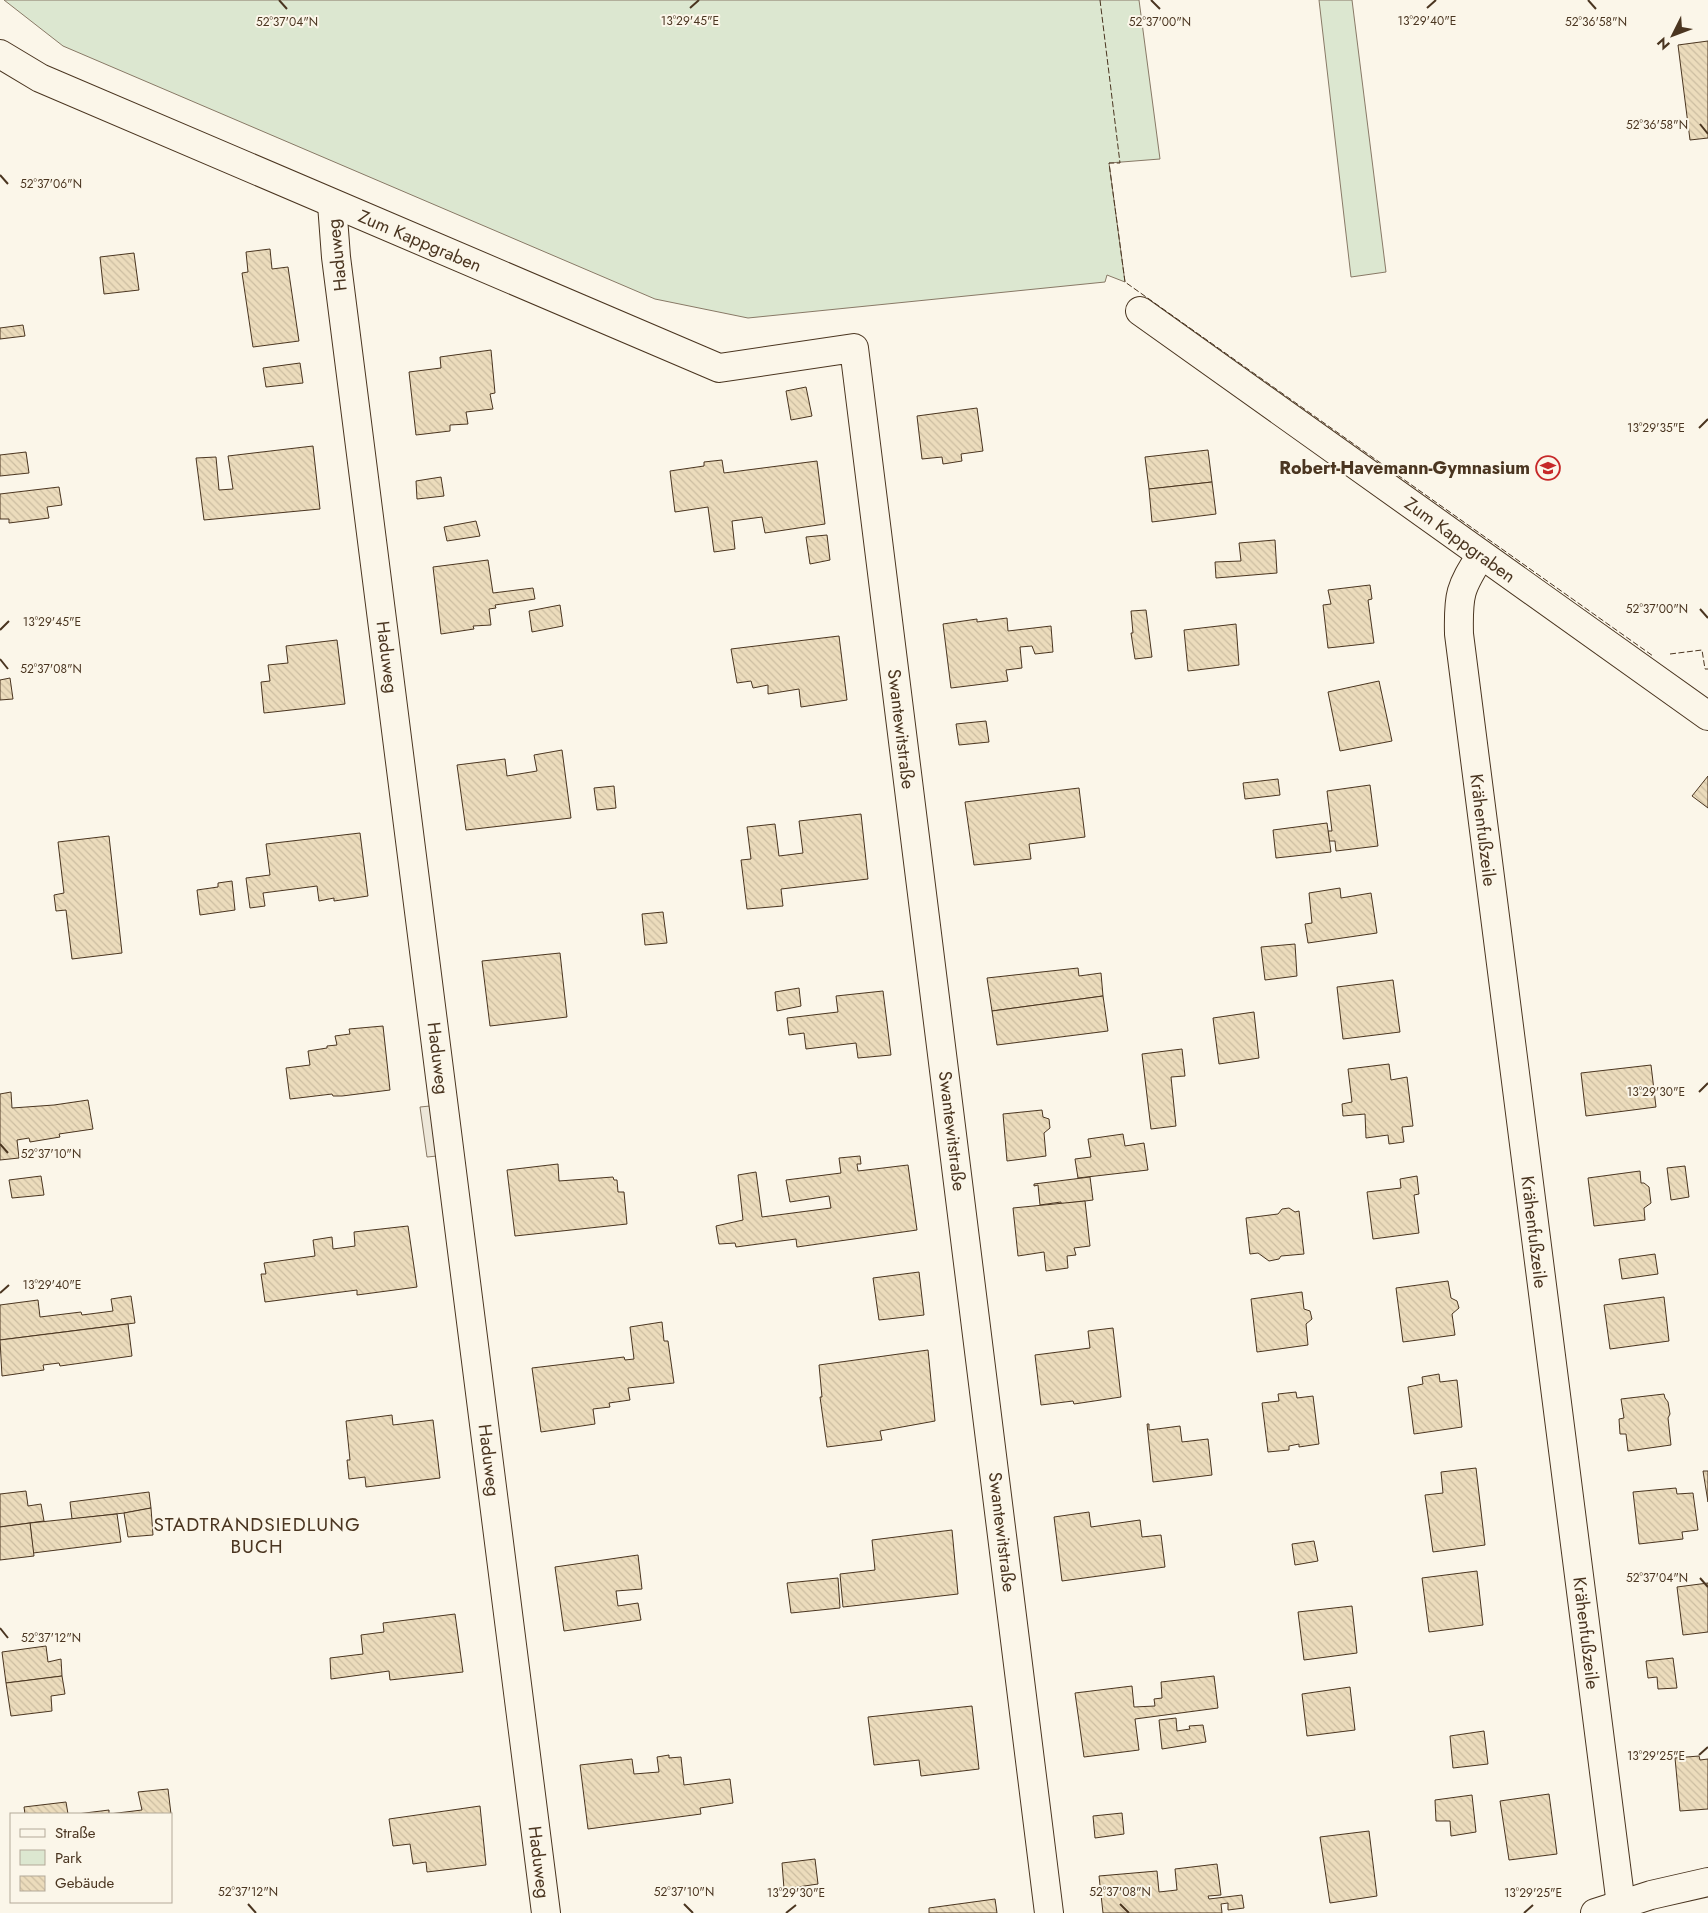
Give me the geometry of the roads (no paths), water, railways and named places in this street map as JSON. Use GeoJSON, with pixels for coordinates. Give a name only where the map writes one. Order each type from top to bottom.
{"type":"FeatureCollection","features":[{"type":"Feature","properties":{"kind":"street","name":"Zum Kappgraben"},"geometry":{"type":"LineString","coordinates":[[0,54],[40,78],[719,368],[854,348]]}},
{"type":"Feature","properties":{"kind":"street","name":"Haduweg"},"geometry":{"type":"LineString","coordinates":[[332,204],[336,257],[546,1913]]}},
{"type":"Feature","properties":{"kind":"street","name":"Zum Kappgraben"},"geometry":{"type":"LineString","coordinates":[[1140,311],[1708,716]]}},
{"type":"Feature","properties":{"kind":"street","name":"Swantewitstraße"},"geometry":{"type":"LineString","coordinates":[[854,348],[1050,1913]]}},
{"type":"Feature","properties":{"kind":"street","name":"Krähenfußzeile"},"geometry":{"type":"LineString","coordinates":[[1482,555],[1465,581],[1458,602],[1459,634],[1622,1909]]}},
{"type":"Feature","properties":{"kind":"street"},"geometry":{"type":"LineString","coordinates":[[1595,1913],[1622,1909],[1651,1894],[1708,1882]]}},
{"type":"Feature","properties":{"kind":"place","name":"Robert-Havemann-Gymnasium"},"geometry":{"type":"Point","coordinates":[1548,468]}},
{"type":"Feature","properties":{"kind":"district","name":"STADTRANDSIEDLUNG BUCH"},"geometry":{"type":"Point","coordinates":[257,1535]}}]}
